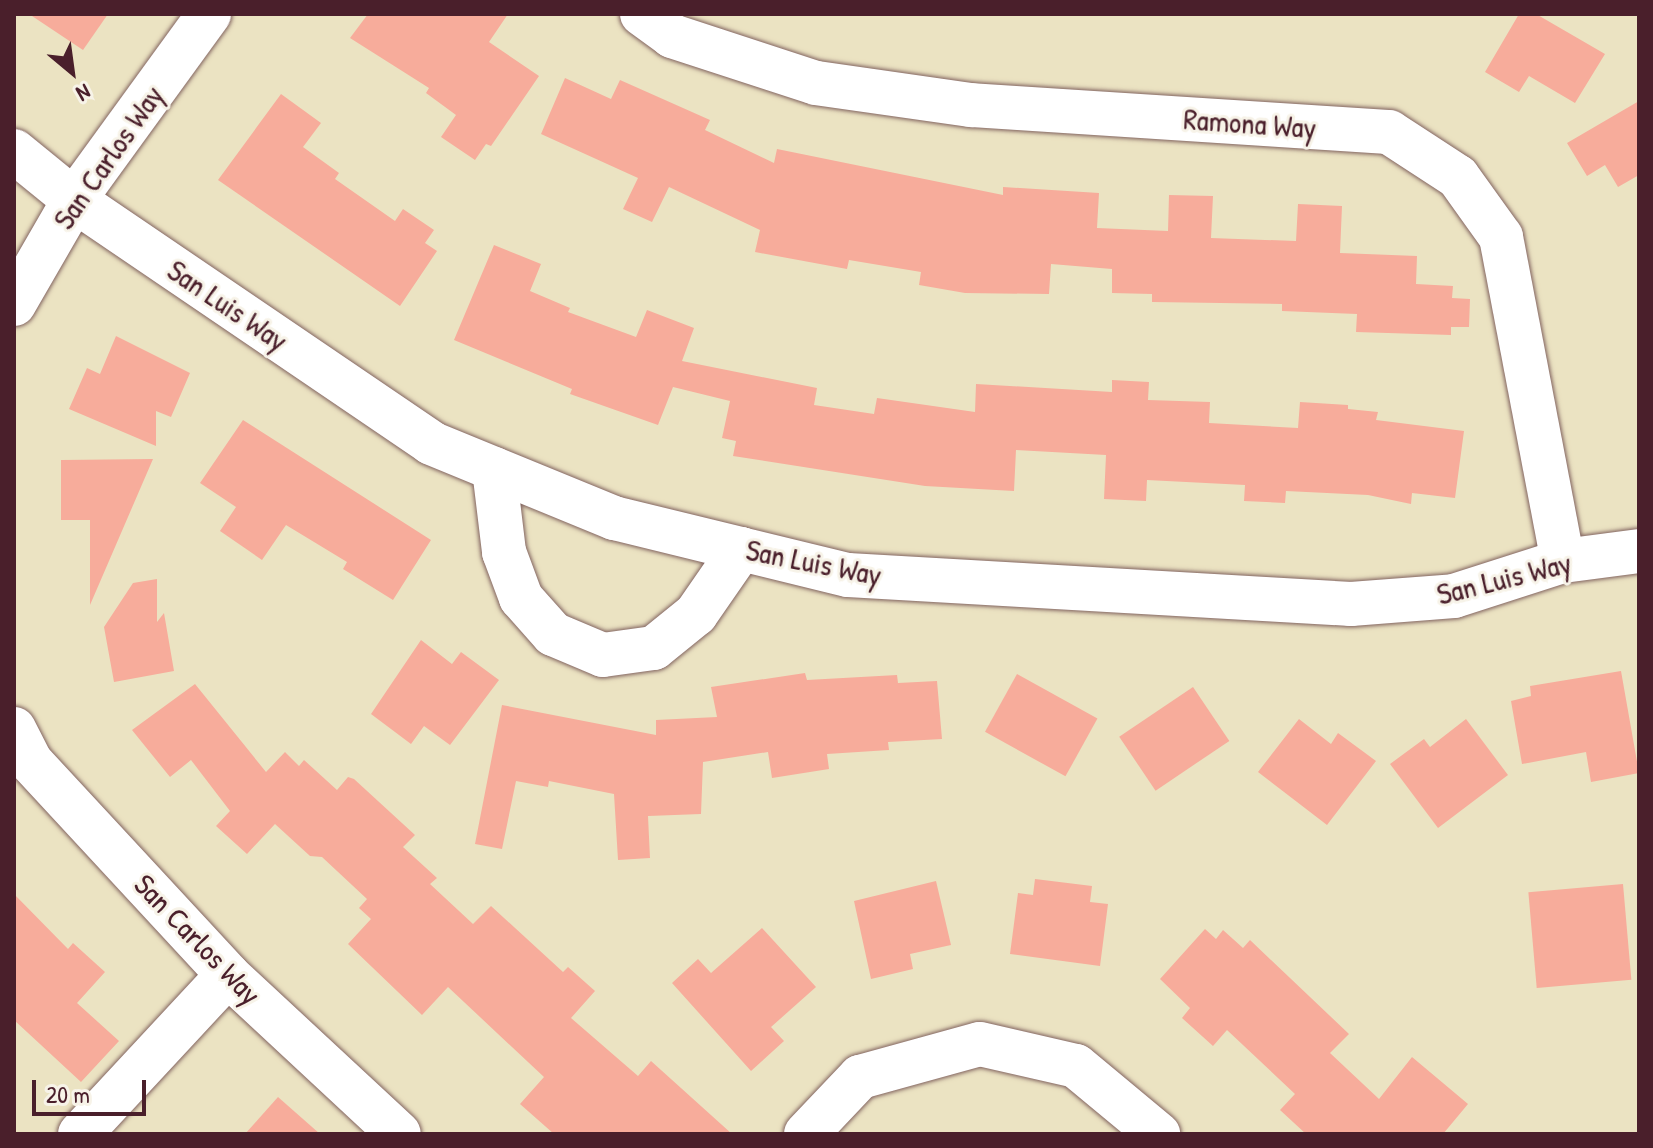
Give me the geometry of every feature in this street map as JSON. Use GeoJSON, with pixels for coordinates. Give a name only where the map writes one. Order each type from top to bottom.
{"type":"FeatureCollection","features":[{"type":"Feature","properties":{"kind":"street","name":"San Carlos Way"},"geometry":{"type":"LineString","coordinates":[[14,304],[74,200],[209,14]]}},
{"type":"Feature","properties":{"kind":"street","name":"Ramona Way"},"geometry":{"type":"LineString","coordinates":[[642,14],[672,36],[816,83],[971,105],[1389,132],[1458,177],[1501,237],[1563,561]]}},
{"type":"Feature","properties":{"kind":"street","name":"San Luis Way"},"geometry":{"type":"LineString","coordinates":[[14,151],[74,200],[431,443],[614,518],[848,575],[1351,604],[1454,596],[1563,561],[1639,551]]}},
{"type":"Feature","properties":{"kind":"street"},"geometry":{"type":"LineString","coordinates":[[494,469],[504,552],[521,598],[553,634],[603,655],[654,648],[696,614],[741,549]]}},
{"type":"Feature","properties":{"kind":"street","name":"San Carlos Way"},"geometry":{"type":"LineString","coordinates":[[14,729],[30,761],[228,975],[399,1134]]}},
{"type":"Feature","properties":{"kind":"street"},"geometry":{"type":"LineString","coordinates":[[80,1134],[228,975]]}},
{"type":"Feature","properties":{"kind":"street"},"geometry":{"type":"LineString","coordinates":[[806,1134],[860,1077],[980,1044],[1076,1066],[1158,1134]]}},
{"type":"Feature","properties":{"kind":"building"},"geometry":{"type":"Polygon","coordinates":[[[29,14],[108,14],[83,50],[29,14]]]}},
{"type":"Feature","properties":{"kind":"building"},"geometry":{"type":"Polygon","coordinates":[[[368,14],[508,14],[489,42],[539,76],[491,146],[486,144],[475,160],[441,137],[456,115],[426,93],[429,88],[350,38],[368,14]]]}},
{"type":"Feature","properties":{"kind":"building"},"geometry":{"type":"Polygon","coordinates":[[[1519,14],[1536,14],[1605,54],[1575,103],[1529,76],[1519,92],[1485,72],[1519,14]]]}},
{"type":"Feature","properties":{"kind":"building"},"geometry":{"type":"Polygon","coordinates":[[[565,78],[611,99],[620,80],[710,120],[705,130],[774,163],[777,149],[1003,195],[1003,187],[1099,193],[1097,228],[1168,231],[1169,195],[1213,196],[1211,238],[1296,241],[1298,204],[1342,206],[1340,253],[1417,256],[1416,284],[1453,286],[1452,298],[1470,299],[1469,327],[1451,327],[1451,335],[1356,332],[1357,314],[1282,311],[1282,304],[1152,302],[1152,294],[1112,293],[1112,269],[1051,264],[1049,294],[965,293],[919,285],[921,272],[849,260],[847,269],[755,252],[760,230],[669,187],[652,222],[623,209],[638,178],[541,134],[565,78]]]}},
{"type":"Feature","properties":{"kind":"building"},"geometry":{"type":"Polygon","coordinates":[[[281,94],[321,123],[303,147],[339,173],[335,179],[395,221],[403,209],[434,230],[425,243],[437,251],[400,306],[218,180],[281,94]]]}},
{"type":"Feature","properties":{"kind":"building"},"geometry":{"type":"Polygon","coordinates":[[[1639,101],[1639,175],[1618,187],[1605,165],[1587,176],[1567,143],[1639,101]]]}},
{"type":"Feature","properties":{"kind":"building"},"geometry":{"type":"Polygon","coordinates":[[[494,245],[541,264],[530,291],[570,308],[568,312],[636,337],[647,310],[694,328],[682,361],[817,388],[814,405],[874,414],[877,398],[975,412],[976,384],[1112,392],[1112,380],[1149,382],[1148,400],[1210,402],[1209,423],[1298,428],[1300,402],[1348,405],[1348,409],[1378,412],[1376,420],[1464,431],[1455,498],[1412,493],[1411,504],[1368,495],[1286,491],[1285,503],[1244,501],[1245,485],[1147,480],[1146,501],[1104,499],[1106,455],[1016,450],[1014,491],[925,486],[733,456],[736,441],[722,438],[730,401],[673,387],[658,425],[570,394],[572,389],[454,340],[494,245]]]}},
{"type":"Feature","properties":{"kind":"building"},"geometry":{"type":"Polygon","coordinates":[[[116,336],[190,373],[171,417],[156,411],[156,446],[69,409],[87,368],[100,374],[116,336]]]}},
{"type":"Feature","properties":{"kind":"building"},"geometry":{"type":"Polygon","coordinates":[[[243,420],[431,540],[393,600],[343,569],[347,562],[286,525],[262,560],[220,531],[236,507],[200,483],[243,420]]]}},
{"type":"Feature","properties":{"kind":"building"},"geometry":{"type":"Polygon","coordinates":[[[153,459],[90,605],[90,520],[61,520],[61,460],[153,459]]]}},
{"type":"Feature","properties":{"kind":"building"},"geometry":{"type":"Polygon","coordinates":[[[157,579],[157,622],[164,613],[174,671],[114,682],[104,627],[133,583],[157,579]]]}},
{"type":"Feature","properties":{"kind":"building"},"geometry":{"type":"Polygon","coordinates":[[[421,640],[452,664],[461,652],[499,680],[450,745],[424,726],[411,744],[371,714],[421,640]]]}},
{"type":"Feature","properties":{"kind":"building"},"geometry":{"type":"Polygon","coordinates":[[[1621,671],[1639,773],[1591,782],[1586,752],[1522,764],[1511,701],[1531,696],[1530,686],[1621,671]]]}},
{"type":"Feature","properties":{"kind":"building"},"geometry":{"type":"Polygon","coordinates":[[[805,673],[807,680],[897,675],[898,683],[937,681],[942,739],[888,742],[889,750],[827,754],[829,769],[772,778],[768,752],[703,762],[701,814],[648,816],[650,858],[618,860],[614,794],[549,781],[548,787],[516,781],[502,849],[475,844],[502,705],[656,735],[656,720],[717,717],[711,687],[805,673]]]}},
{"type":"Feature","properties":{"kind":"building"},"geometry":{"type":"Polygon","coordinates":[[[1017,674],[1097,719],[1065,776],[985,732],[1017,674]]]}},
{"type":"Feature","properties":{"kind":"building"},"geometry":{"type":"Polygon","coordinates":[[[195,684],[266,772],[285,752],[299,766],[304,760],[337,790],[348,777],[354,779],[415,835],[403,847],[437,878],[430,884],[473,924],[491,906],[563,972],[568,967],[595,991],[571,1018],[638,1076],[651,1061],[732,1134],[554,1134],[520,1104],[544,1077],[448,987],[422,1015],[348,944],[371,919],[359,908],[367,899],[322,857],[310,856],[275,824],[247,854],[216,826],[230,811],[191,760],[170,777],[132,730],[195,684]]]}},
{"type":"Feature","properties":{"kind":"building"},"geometry":{"type":"Polygon","coordinates":[[[1193,687],[1229,741],[1156,791],[1119,737],[1193,687]]]}},
{"type":"Feature","properties":{"kind":"building"},"geometry":{"type":"Polygon","coordinates":[[[1299,719],[1331,744],[1338,733],[1376,761],[1327,825],[1258,772],[1299,719]]]}},
{"type":"Feature","properties":{"kind":"building"},"geometry":{"type":"Polygon","coordinates":[[[1466,719],[1508,775],[1438,828],[1390,764],[1424,739],[1430,747],[1466,719]]]}},
{"type":"Feature","properties":{"kind":"building"},"geometry":{"type":"Polygon","coordinates":[[[1035,879],[1092,886],[1090,902],[1108,904],[1100,966],[1010,954],[1018,893],[1033,895],[1035,879]]]}},
{"type":"Feature","properties":{"kind":"building"},"geometry":{"type":"Polygon","coordinates":[[[936,881],[951,945],[910,954],[913,969],[871,979],[854,901],[936,881]]]}},
{"type":"Feature","properties":{"kind":"building"},"geometry":{"type":"Polygon","coordinates":[[[1623,884],[1631,980],[1537,988],[1528,892],[1623,884]]]}},
{"type":"Feature","properties":{"kind":"building"},"geometry":{"type":"Polygon","coordinates":[[[14,894],[68,949],[73,943],[105,972],[77,1003],[119,1041],[81,1082],[14,1020],[14,894]]]}},
{"type":"Feature","properties":{"kind":"building"},"geometry":{"type":"Polygon","coordinates":[[[762,928],[816,987],[771,1027],[784,1041],[751,1071],[672,983],[698,959],[711,973],[762,928]]]}},
{"type":"Feature","properties":{"kind":"building"},"geometry":{"type":"Polygon","coordinates":[[[1205,929],[1216,939],[1223,930],[1243,948],[1250,940],[1349,1034],[1330,1053],[1379,1099],[1412,1057],[1468,1104],[1443,1134],[1306,1134],[1280,1110],[1295,1094],[1227,1030],[1213,1046],[1182,1018],[1190,1008],[1160,979],[1205,929]]]}},
{"type":"Feature","properties":{"kind":"building"},"geometry":{"type":"Polygon","coordinates":[[[278,1097],[320,1134],[245,1134],[278,1097]]]}}]}
